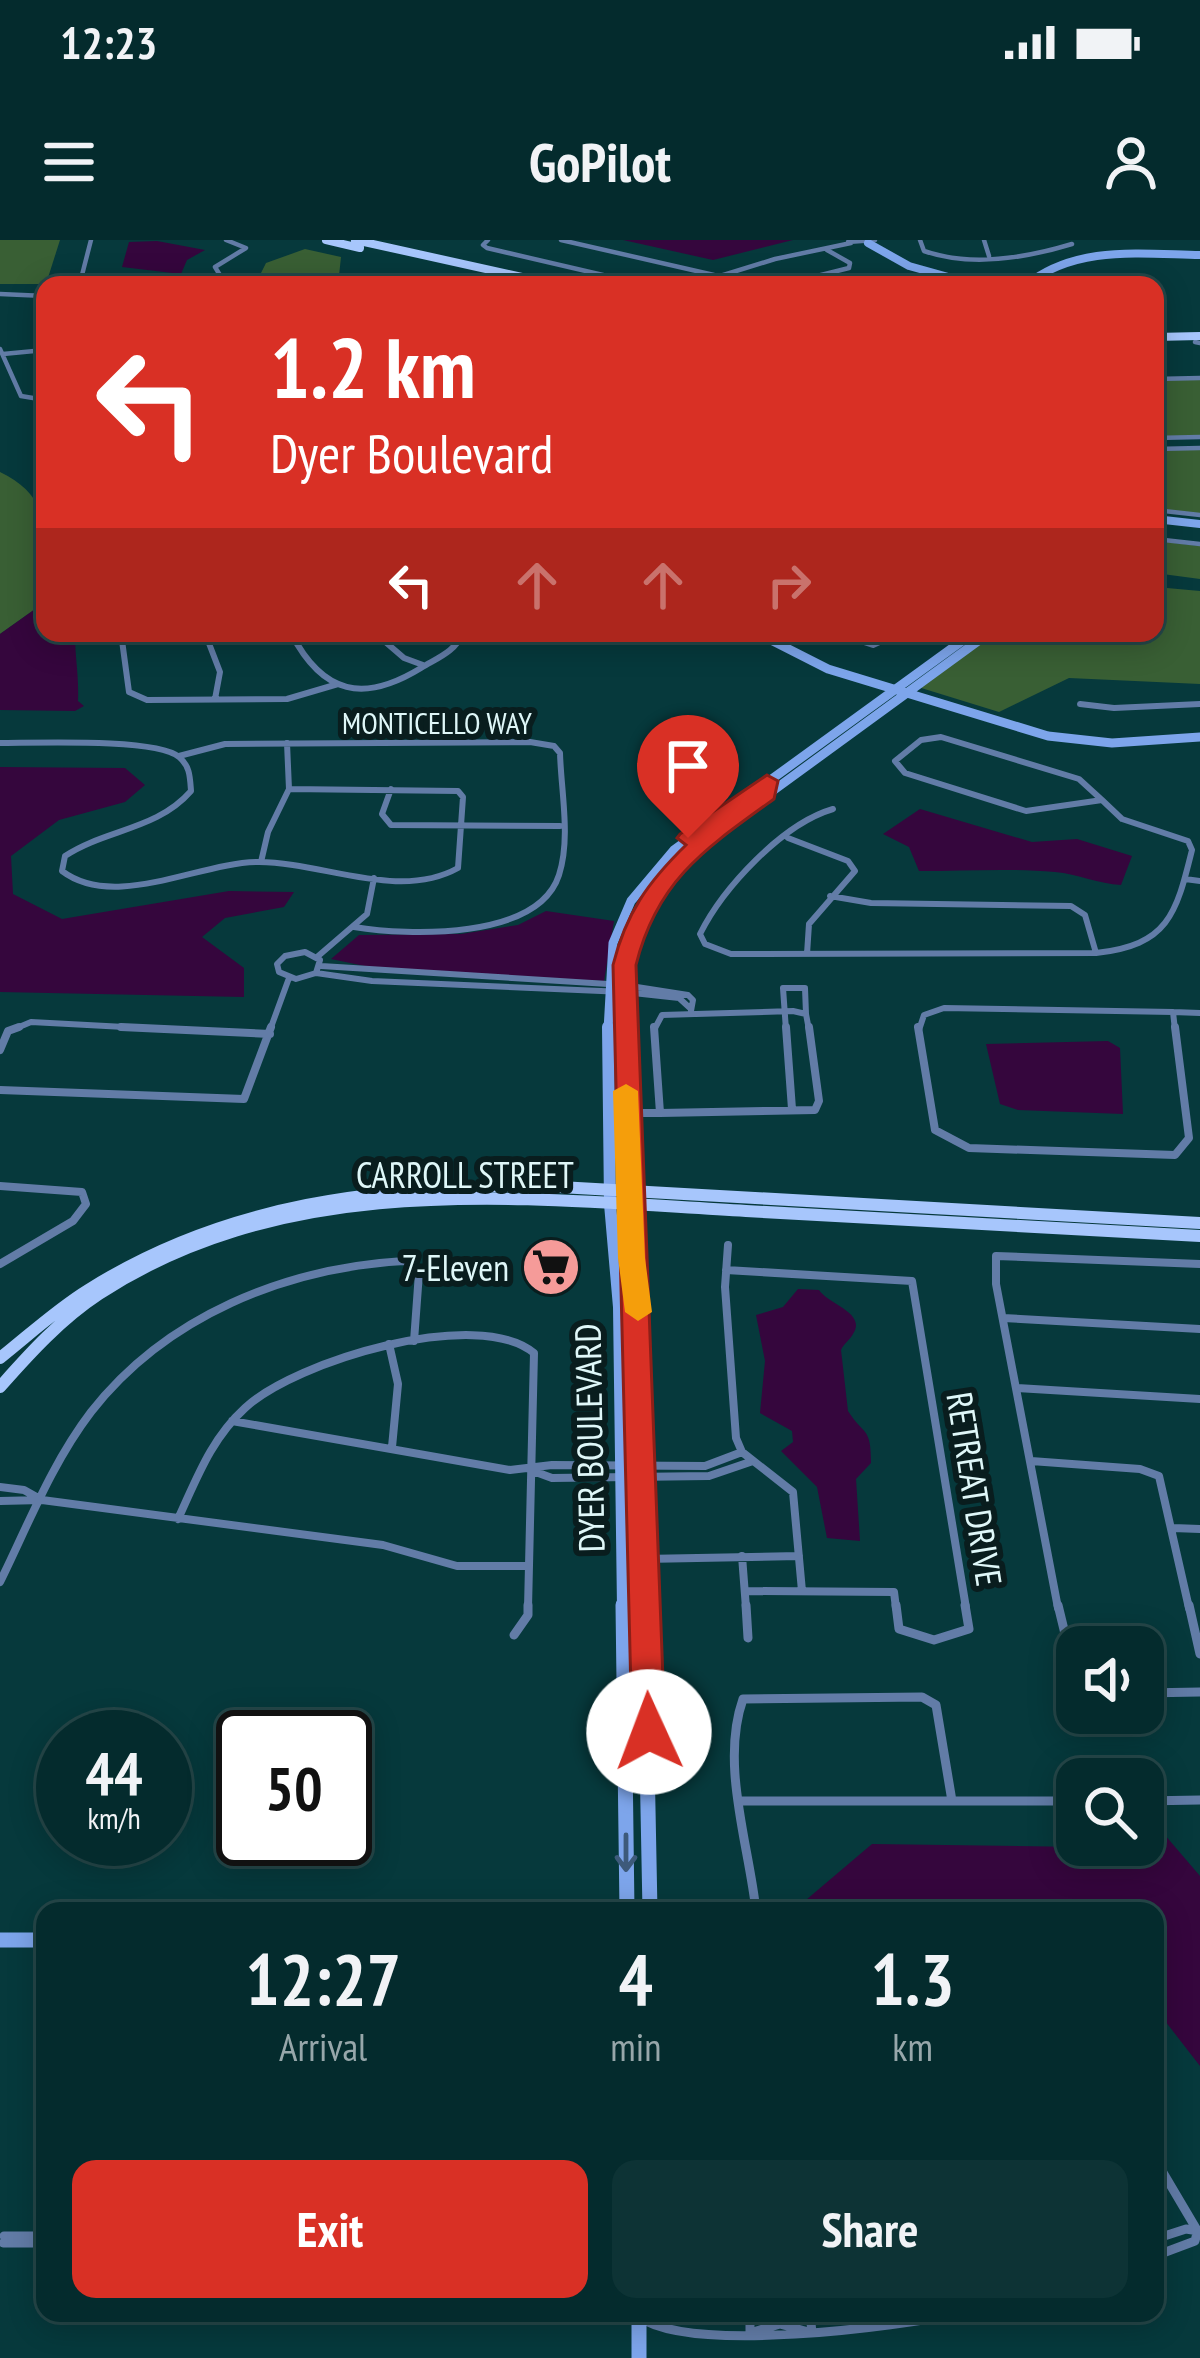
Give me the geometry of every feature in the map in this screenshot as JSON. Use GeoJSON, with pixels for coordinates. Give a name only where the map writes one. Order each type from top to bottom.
{"type":"FeatureCollection","features":[{"type":"Feature","properties":{"kind":"main road"},"geometry":{"type":"LineString","coordinates":[[326,240],[487,276]]}},
{"type":"Feature","properties":{"kind":"main road"},"geometry":{"type":"LineString","coordinates":[[355,240],[517,276]]}},
{"type":"Feature","properties":{"kind":"main road"},"geometry":{"type":"LineString","coordinates":[[861,242],[925,276]]}},
{"type":"Feature","properties":{"kind":"main road"},"geometry":{"type":"LineString","coordinates":[[861,242],[940,276]]}},
{"type":"Feature","properties":{"kind":"main road"},"geometry":{"type":"LineString","coordinates":[[1039,276],[1084,260],[1200,257]]}},
{"type":"Feature","properties":{"kind":"main road"},"geometry":{"type":"LineString","coordinates":[[1051,276],[1092,262],[1200,257]]}},
{"type":"Feature","properties":{"kind":"main road"},"geometry":{"type":"LineString","coordinates":[[1164,340],[1199,341]]}},
{"type":"Feature","properties":{"kind":"main road"},"geometry":{"type":"LineString","coordinates":[[1164,520],[1200,526]]}},
{"type":"Feature","properties":{"kind":"main road"},"geometry":{"type":"LineString","coordinates":[[774,642],[811,662],[1048,736],[1080,741],[1200,734]]}},
{"type":"Feature","properties":{"kind":"main road"},"geometry":{"type":"LineString","coordinates":[[789,642],[904,689]]}},
{"type":"Feature","properties":{"kind":"main road","name":"DYER BOULEVARD"},"geometry":{"type":"LineString","coordinates":[[650,1902],[638,1310],[626,1113],[628,944],[656,886],[701,842],[962,642]]}},
{"type":"Feature","properties":{"kind":"main road","name":"DYER BOULEVARD"},"geometry":{"type":"LineString","coordinates":[[627,1902],[620,1307],[610,1197],[608,989],[613,943],[643,884],[688,838],[975,642]]}},
{"type":"Feature","properties":{"kind":"main road"},"geometry":{"type":"LineString","coordinates":[[766,794],[767,781]]}},
{"type":"Feature","properties":{"kind":"main road","name":"CARROLL STREET"},"geometry":{"type":"LineString","coordinates":[[629,1197],[1200,1236]]}},
{"type":"Feature","properties":{"kind":"main road","name":"CARROLL STREET"},"geometry":{"type":"LineString","coordinates":[[0,1358],[82,1292],[170,1241],[260,1210],[330,1200],[629,1197],[1200,1223]]}},
{"type":"Feature","properties":{"kind":"main road","name":"CARROLL STREET"},"geometry":{"type":"LineString","coordinates":[[0,1387],[60,1324],[135,1275],[252,1225],[330,1200]]}},
{"type":"Feature","properties":{"kind":"main road"},"geometry":{"type":"LineString","coordinates":[[0,1940],[36,1940]]}},
{"type":"Feature","properties":{"kind":"main road"},"geometry":{"type":"LineString","coordinates":[[639,2358],[641,2322]]}},
{"type":"Feature","properties":{"kind":"street"},"geometry":{"type":"LineString","coordinates":[[88,276],[82,275],[91,240]]}},
{"type":"Feature","properties":{"kind":"street"},"geometry":{"type":"LineString","coordinates":[[220,276],[215,267],[246,248],[226,240]]}},
{"type":"Feature","properties":{"kind":"street"},"geometry":{"type":"LineString","coordinates":[[488,240],[483,245],[487,248],[607,276]]}},
{"type":"Feature","properties":{"kind":"street"},"geometry":{"type":"LineString","coordinates":[[561,240],[715,275],[861,242]]}},
{"type":"Feature","properties":{"kind":"street"},"geometry":{"type":"LineString","coordinates":[[920,240],[929,255],[1027,256],[1072,244]]}},
{"type":"Feature","properties":{"kind":"street"},"geometry":{"type":"LineString","coordinates":[[984,240],[989,256]]}},
{"type":"Feature","properties":{"kind":"street"},"geometry":{"type":"LineString","coordinates":[[817,276],[849,268],[850,262],[826,249]]}},
{"type":"Feature","properties":{"kind":"street"},"geometry":{"type":"LineString","coordinates":[[0,295],[36,296]]}},
{"type":"Feature","properties":{"kind":"street"},"geometry":{"type":"LineString","coordinates":[[36,350],[1,351],[21,396],[26,402],[36,401]]}},
{"type":"Feature","properties":{"kind":"street"},"geometry":{"type":"LineString","coordinates":[[1164,379],[1200,378]]}},
{"type":"Feature","properties":{"kind":"street"},"geometry":{"type":"LineString","coordinates":[[1164,438],[1200,437]]}},
{"type":"Feature","properties":{"kind":"street"},"geometry":{"type":"LineString","coordinates":[[1164,448],[1200,448]]}},
{"type":"Feature","properties":{"kind":"street"},"geometry":{"type":"LineString","coordinates":[[1164,517],[1200,515]]}},
{"type":"Feature","properties":{"kind":"street"},"geometry":{"type":"LineString","coordinates":[[1164,541],[1200,544]]}},
{"type":"Feature","properties":{"kind":"street"},"geometry":{"type":"LineString","coordinates":[[123,642],[129,692],[137,697],[286,699],[338,684]]}},
{"type":"Feature","properties":{"kind":"street"},"geometry":{"type":"LineString","coordinates":[[208,642],[220,672],[214,700]]}},
{"type":"Feature","properties":{"kind":"street"},"geometry":{"type":"LineString","coordinates":[[296,642],[302,655],[338,684],[359,691],[385,688],[460,642]]}},
{"type":"Feature","properties":{"kind":"street"},"geometry":{"type":"LineString","coordinates":[[385,642],[404,658],[423,665]]}},
{"type":"Feature","properties":{"kind":"street"},"geometry":{"type":"LineString","coordinates":[[1080,704],[1114,708],[1200,704]]}},
{"type":"Feature","properties":{"kind":"street"},"geometry":{"type":"LineString","coordinates":[[1103,800],[1040,811],[1016,809],[905,773],[895,761],[921,740],[951,738],[1066,774],[1103,800],[1122,819],[1188,841],[1200,839]]}},
{"type":"Feature","properties":{"kind":"street"},"geometry":{"type":"LineString","coordinates":[[0,743],[143,744],[179,756],[193,783],[179,807],[145,826],[71,850],[61,863],[66,877],[110,888],[200,867],[261,862],[374,878],[451,875],[458,868],[463,797],[458,791],[289,789]]}},
{"type":"Feature","properties":{"kind":"street"},"geometry":{"type":"LineString","coordinates":[[261,862],[268,832],[289,789],[286,743]]}},
{"type":"Feature","properties":{"kind":"street","name":"MONTICELLO WAY"},"geometry":{"type":"LineString","coordinates":[[179,756],[215,744],[286,743],[544,743],[560,752],[556,885],[536,904],[515,916],[443,931],[353,927]]}},
{"type":"Feature","properties":{"kind":"street"},"geometry":{"type":"LineString","coordinates":[[391,789],[382,814],[391,825],[560,826]]}},
{"type":"Feature","properties":{"kind":"street"},"geometry":{"type":"LineString","coordinates":[[833,809],[819,813],[786,837],[729,886],[700,934],[705,944],[730,954],[1096,953],[1136,948],[1162,933],[1185,876],[1192,850],[1188,841]]}},
{"type":"Feature","properties":{"kind":"street"},"geometry":{"type":"LineString","coordinates":[[786,837],[853,865],[852,878],[830,896],[809,924],[807,954]]}},
{"type":"Feature","properties":{"kind":"street"},"geometry":{"type":"LineString","coordinates":[[1185,876],[1200,878]]}},
{"type":"Feature","properties":{"kind":"street"},"geometry":{"type":"LineString","coordinates":[[0,1090],[236,1102],[248,1096],[289,978],[318,965],[371,906],[374,878]]}},
{"type":"Feature","properties":{"kind":"street"},"geometry":{"type":"LineString","coordinates":[[830,896],[871,903],[1054,902],[1085,915],[1096,953]]}},
{"type":"Feature","properties":{"kind":"street"},"geometry":{"type":"LineString","coordinates":[[289,978],[277,968],[285,956],[305,952],[318,965],[417,979],[624,988],[679,998],[691,1011]]}},
{"type":"Feature","properties":{"kind":"street"},"geometry":{"type":"LineString","coordinates":[[626,1113],[815,1110],[819,1101],[805,988],[783,988],[792,1109]]}},
{"type":"Feature","properties":{"kind":"street"},"geometry":{"type":"LineString","coordinates":[[1173,1012],[1189,1138],[1175,1155],[969,1148],[935,1130],[917,1025],[924,1015],[944,1008],[1173,1012],[1200,1013]]}},
{"type":"Feature","properties":{"kind":"street"},"geometry":{"type":"LineString","coordinates":[[660,1113],[656,1020],[691,1011],[806,1014]]}},
{"type":"Feature","properties":{"kind":"street"},"geometry":{"type":"LineString","coordinates":[[0,1050],[8,1031],[31,1022],[270,1034]]}},
{"type":"Feature","properties":{"kind":"street"},"geometry":{"type":"LineString","coordinates":[[0,1186],[82,1192],[86,1204],[73,1221],[0,1264]]}},
{"type":"Feature","properties":{"kind":"street"},"geometry":{"type":"LineString","coordinates":[[728,1245],[736,1438],[742,1452],[793,1492],[802,1591]]}},
{"type":"Feature","properties":{"kind":"street"},"geometry":{"type":"LineString","coordinates":[[1062,1626],[993,1266],[996,1256],[1200,1264]]}},
{"type":"Feature","properties":{"kind":"street"},"geometry":{"type":"LineString","coordinates":[[0,1582],[87,1416],[122,1375],[183,1329],[244,1298],[334,1270],[410,1262],[419,1273],[414,1341]]}},
{"type":"Feature","properties":{"kind":"street","name":"RETREAT DRIVE"},"geometry":{"type":"LineString","coordinates":[[726,1270],[912,1281],[969,1629],[958,1638],[911,1639],[899,1629],[894,1592],[745,1591]]}},
{"type":"Feature","properties":{"kind":"street"},"geometry":{"type":"LineString","coordinates":[[1003,1318],[1200,1329]]}},
{"type":"Feature","properties":{"kind":"street"},"geometry":{"type":"LineString","coordinates":[[178,1519],[210,1450],[232,1421],[296,1373],[340,1355],[388,1344],[513,1341],[532,1348],[528,1615],[514,1635]]}},
{"type":"Feature","properties":{"kind":"street"},"geometry":{"type":"LineString","coordinates":[[388,1344],[398,1372],[392,1447]]}},
{"type":"Feature","properties":{"kind":"street"},"geometry":{"type":"LineString","coordinates":[[1017,1388],[1200,1399]]}},
{"type":"Feature","properties":{"kind":"street"},"geometry":{"type":"LineString","coordinates":[[232,1421],[265,1431],[392,1447],[486,1469],[532,1471],[552,1478],[622,1472],[710,1477],[753,1461]]}},
{"type":"Feature","properties":{"kind":"street"},"geometry":{"type":"LineString","coordinates":[[641,1472],[705,1466],[742,1452]]}},
{"type":"Feature","properties":{"kind":"street"},"geometry":{"type":"LineString","coordinates":[[1031,1461],[1152,1472],[1164,1483],[1200,1654]]}},
{"type":"Feature","properties":{"kind":"street"},"geometry":{"type":"LineString","coordinates":[[0,1487],[24,1490],[42,1500]]}},
{"type":"Feature","properties":{"kind":"street"},"geometry":{"type":"LineString","coordinates":[[0,1501],[42,1500],[383,1545],[458,1566],[529,1566]]}},
{"type":"Feature","properties":{"kind":"street"},"geometry":{"type":"LineString","coordinates":[[1173,1528],[1200,1529]]}},
{"type":"Feature","properties":{"kind":"street"},"geometry":{"type":"LineString","coordinates":[[742,1556],[748,1638]]}},
{"type":"Feature","properties":{"kind":"street"},"geometry":{"type":"LineString","coordinates":[[644,1559],[799,1556]]}},
{"type":"Feature","properties":{"kind":"street"},"geometry":{"type":"LineString","coordinates":[[1164,1693],[1200,1692]]}},
{"type":"Feature","properties":{"kind":"street"},"geometry":{"type":"LineString","coordinates":[[755,1902],[740,1802],[734,1712],[743,1700],[922,1697],[936,1706],[952,1802]]}},
{"type":"Feature","properties":{"kind":"street"},"geometry":{"type":"LineString","coordinates":[[1164,1801],[1200,1800]]}},
{"type":"Feature","properties":{"kind":"street"},"geometry":{"type":"LineString","coordinates":[[740,1802],[1056,1801]]}},
{"type":"Feature","properties":{"kind":"street"},"geometry":{"type":"LineString","coordinates":[[1164,2174],[1199,2233]]}},
{"type":"Feature","properties":{"kind":"street"},"geometry":{"type":"LineString","coordinates":[[1164,2236],[1186,2229],[1199,2233]]}},
{"type":"Feature","properties":{"kind":"street"},"geometry":{"type":"LineString","coordinates":[[1164,2253],[1195,2241],[1199,2233]]}},
{"type":"Feature","properties":{"kind":"street"},"geometry":{"type":"LineString","coordinates":[[4,2239],[36,2240]]}},
{"type":"Feature","properties":{"kind":"street"},"geometry":{"type":"LineString","coordinates":[[649,2322],[656,2329],[749,2333],[874,2331],[918,2322]]}},
{"type":"Feature","properties":{"kind":"street"},"geometry":{"type":"LineString","coordinates":[[749,2333],[750,2322]]}},
{"type":"Feature","properties":{"kind":"street"},"geometry":{"type":"LineString","coordinates":[[811,2322],[812,2333]]}},
{"type":"Feature","properties":{"kind":"green space"},"geometry":{"type":"Polygon","coordinates":[[[0,240],[60,240],[49,276],[36,276],[36,284],[0,284],[0,240]]]}},
{"type":"Feature","properties":{"kind":"green space"},"geometry":{"type":"Polygon","coordinates":[[[305,249],[341,257],[339,276],[260,276],[266,263],[305,249]]]}},
{"type":"Feature","properties":{"kind":"green space"},"geometry":{"type":"Polygon","coordinates":[[[1200,379],[1200,436],[1164,437],[1164,380],[1200,379]]]}},
{"type":"Feature","properties":{"kind":"green space"},"geometry":{"type":"Polygon","coordinates":[[[1200,449],[1200,514],[1164,509],[1164,450],[1200,449]]]}},
{"type":"Feature","properties":{"kind":"green space"},"geometry":{"type":"Polygon","coordinates":[[[0,472],[19,483],[36,504],[36,608],[0,634],[0,472]]]}},
{"type":"Feature","properties":{"kind":"green space"},"geometry":{"type":"Polygon","coordinates":[[[1164,542],[1200,546],[1200,579],[1164,574],[1164,542]]]}},
{"type":"Feature","properties":{"kind":"green space"},"geometry":{"type":"Polygon","coordinates":[[[1164,589],[1200,591],[1200,684],[1069,678],[999,712],[918,687],[980,642],[1164,642],[1164,589]]]}},
{"type":"Feature","properties":{"kind":"shaded area"},"geometry":{"type":"Polygon","coordinates":[[[623,240],[793,240],[713,260],[623,240]]]}},
{"type":"Feature","properties":{"kind":"shaded area"},"geometry":{"type":"Polygon","coordinates":[[[157,241],[205,250],[187,260],[181,274],[122,267],[129,242],[157,241]]]}},
{"type":"Feature","properties":{"kind":"shaded area"},"geometry":{"type":"Polygon","coordinates":[[[36,608],[36,642],[75,642],[78,701],[84,706],[75,711],[0,710],[0,634],[36,608]]]}},
{"type":"Feature","properties":{"kind":"shaded area"},"geometry":{"type":"Polygon","coordinates":[[[0,767],[125,768],[145,785],[125,802],[59,820],[11,856],[13,894],[62,919],[229,891],[294,892],[284,907],[225,918],[202,937],[244,968],[244,997],[0,992],[0,767]]]}},
{"type":"Feature","properties":{"kind":"shaded area"},"geometry":{"type":"Polygon","coordinates":[[[920,809],[1032,842],[1077,839],[1132,856],[1121,885],[1038,871],[919,871],[909,847],[883,834],[920,809]]]}},
{"type":"Feature","properties":{"kind":"shaded area"},"geometry":{"type":"Polygon","coordinates":[[[546,911],[614,921],[604,981],[384,970],[331,959],[359,935],[461,934],[518,925],[546,911]]]}},
{"type":"Feature","properties":{"kind":"shaded area"},"geometry":{"type":"Polygon","coordinates":[[[1108,1041],[1120,1048],[1123,1114],[1018,1110],[1000,1104],[986,1044],[1108,1041]]]}},
{"type":"Feature","properties":{"kind":"shaded area"},"geometry":{"type":"Polygon","coordinates":[[[798,1289],[819,1290],[855,1320],[853,1334],[841,1350],[848,1411],[866,1432],[871,1451],[871,1463],[856,1479],[860,1541],[827,1538],[817,1487],[781,1451],[793,1442],[792,1431],[760,1413],[765,1361],[756,1315],[783,1307],[798,1289]]]}},
{"type":"Feature","properties":{"kind":"shaded area"},"geometry":{"type":"Polygon","coordinates":[[[1164,1834],[1200,1876],[1200,2066],[1164,2020],[1164,1902],[804,1902],[872,1844],[1056,1847],[1056,1866],[1164,1866],[1164,1834]]]}},
{"type":"Feature","properties":{"kind":"slow traffic"},"geometry":{"type":"LineString","coordinates":[[626,1091],[631,1258],[638,1312]]}},
{"type":"Feature","properties":{"kind":"place","name":"7-Eleven"},"geometry":{"type":"Point","coordinates":[551,1267]}},
{"type":"Feature","properties":{"kind":"route"},"geometry":{"type":"LineString","coordinates":[[649,1732],[624,965],[635,923],[656,886],[701,842],[766,794],[767,781],[688,838]]}}]}
